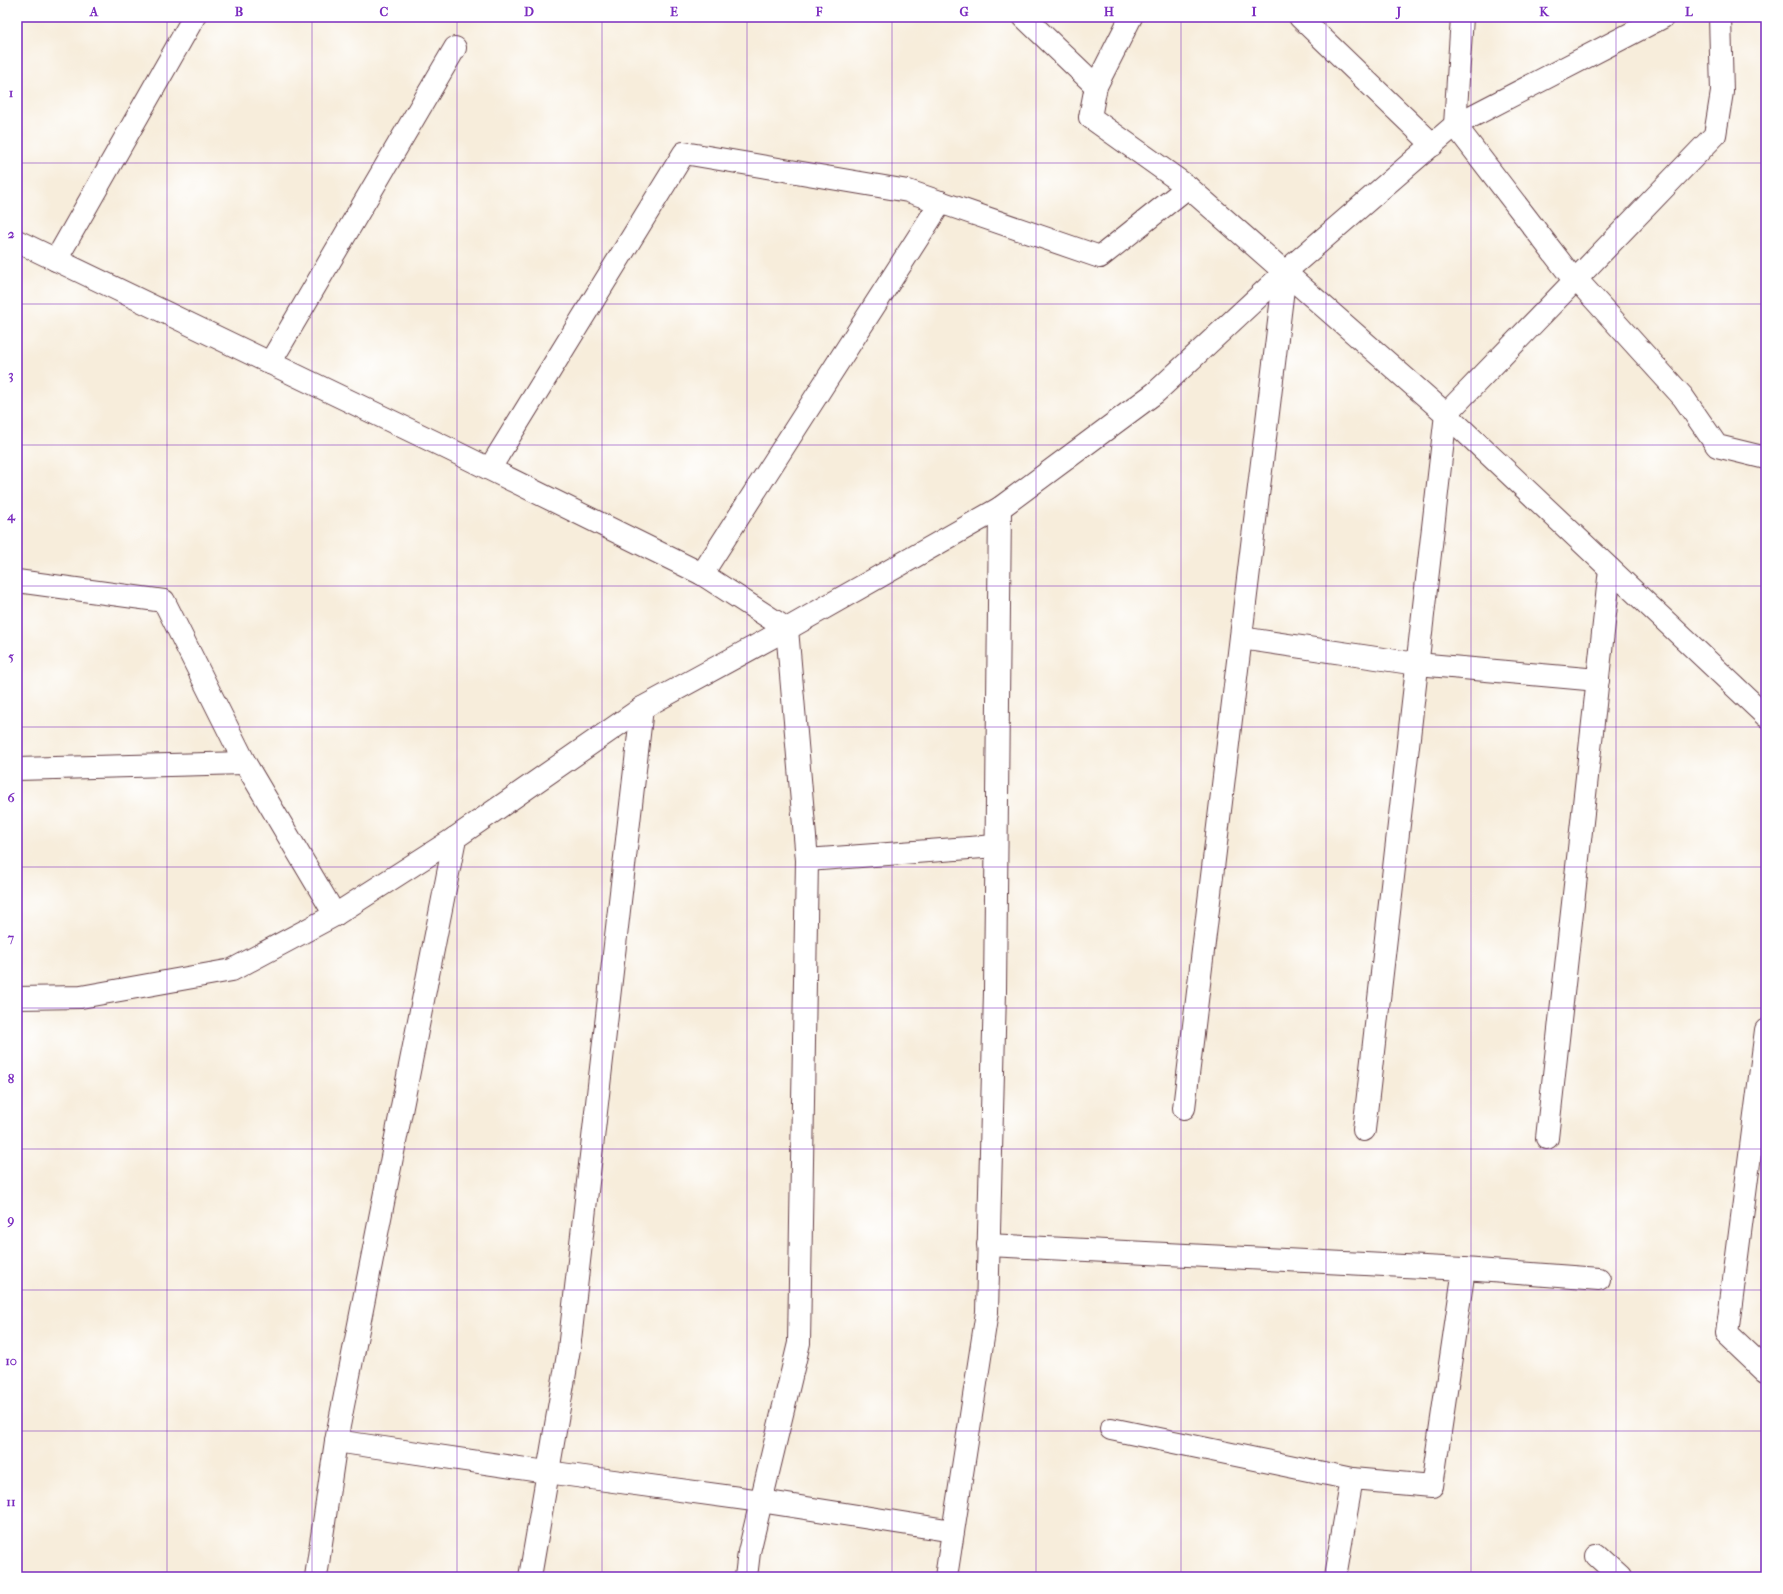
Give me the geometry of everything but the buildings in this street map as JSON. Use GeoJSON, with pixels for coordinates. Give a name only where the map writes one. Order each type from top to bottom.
{"type":"FeatureCollection","features":[{"type":"Feature","properties":{"kind":"street"},"geometry":{"type":"LineString","coordinates":[[56,260],[194,17]]}},
{"type":"Feature","properties":{"kind":"street"},"geometry":{"type":"LineString","coordinates":[[1024,17],[1096,86]]}},
{"type":"Feature","properties":{"kind":"street"},"geometry":{"type":"LineString","coordinates":[[1131,17],[1096,86],[1090,117],[1188,187],[1446,414],[1766,716]]}},
{"type":"Feature","properties":{"kind":"street"},"geometry":{"type":"LineString","coordinates":[[1300,17],[1432,145]]}},
{"type":"Feature","properties":{"kind":"street"},"geometry":{"type":"LineString","coordinates":[[1462,17],[1455,125],[1571,276],[1576,279],[1684,397],[1717,446],[1766,458]]}},
{"type":"Feature","properties":{"kind":"street"},"geometry":{"type":"LineString","coordinates":[[17,998],[81,997],[232,970],[335,915],[455,838],[642,708],[787,629],[1000,508],[1155,393],[1284,272],[1455,125],[1663,17]]}},
{"type":"Feature","properties":{"kind":"street"},"geometry":{"type":"LineString","coordinates":[[1364,1130],[1446,414],[1715,136],[1722,92],[1720,17]]}},
{"type":"Feature","properties":{"kind":"street"},"geometry":{"type":"LineString","coordinates":[[270,363],[455,48]]}},
{"type":"Feature","properties":{"kind":"street"},"geometry":{"type":"LineString","coordinates":[[490,468],[684,153],[908,191],[1100,257],[1188,187]]}},
{"type":"Feature","properties":{"kind":"street"},"geometry":{"type":"LineString","coordinates":[[702,574],[941,202]]}},
{"type":"Feature","properties":{"kind":"street"},"geometry":{"type":"LineString","coordinates":[[17,241],[490,468],[702,574],[787,629]]}},
{"type":"Feature","properties":{"kind":"street"},"geometry":{"type":"LineString","coordinates":[[1184,1108],[1284,272]]}},
{"type":"Feature","properties":{"kind":"street"},"geometry":{"type":"LineString","coordinates":[[946,1577],[987,1312],[995,991],[1000,508]]}},
{"type":"Feature","properties":{"kind":"street"},"geometry":{"type":"LineString","coordinates":[[1547,1138],[1610,569]]}},
{"type":"Feature","properties":{"kind":"street"},"geometry":{"type":"LineString","coordinates":[[17,581],[164,601],[245,763],[335,915]]}},
{"type":"Feature","properties":{"kind":"street"},"geometry":{"type":"LineString","coordinates":[[746,1577],[749,1552],[800,1343],[807,860],[787,629]]}},
{"type":"Feature","properties":{"kind":"street"},"geometry":{"type":"LineString","coordinates":[[1241,638],[1417,664],[1598,680]]}},
{"type":"Feature","properties":{"kind":"street"},"geometry":{"type":"LineString","coordinates":[[530,1577],[569,1349],[642,708]]}},
{"type":"Feature","properties":{"kind":"street"},"geometry":{"type":"LineString","coordinates":[[17,769],[245,763]]}},
{"type":"Feature","properties":{"kind":"street"},"geometry":{"type":"LineString","coordinates":[[316,1577],[336,1441],[455,838]]}},
{"type":"Feature","properties":{"kind":"street"},"geometry":{"type":"LineString","coordinates":[[807,860],[996,846]]}},
{"type":"Feature","properties":{"kind":"street"},"geometry":{"type":"LineString","coordinates":[[1765,1040],[1726,1334],[1766,1371]]}},
{"type":"Feature","properties":{"kind":"street"},"geometry":{"type":"LineString","coordinates":[[988,1245],[1464,1269],[1599,1279]]}},
{"type":"Feature","properties":{"kind":"street"},"geometry":{"type":"LineString","coordinates":[[1111,1429],[1352,1479],[1432,1486],[1464,1269]]}},
{"type":"Feature","properties":{"kind":"street"},"geometry":{"type":"LineString","coordinates":[[336,1441],[762,1501],[953,1531]]}},
{"type":"Feature","properties":{"kind":"street"},"geometry":{"type":"LineString","coordinates":[[1335,1577],[1352,1479]]}},
{"type":"Feature","properties":{"kind":"street"},"geometry":{"type":"LineString","coordinates":[[1594,1577],[1598,1556],[1620,1577]]}}]}
